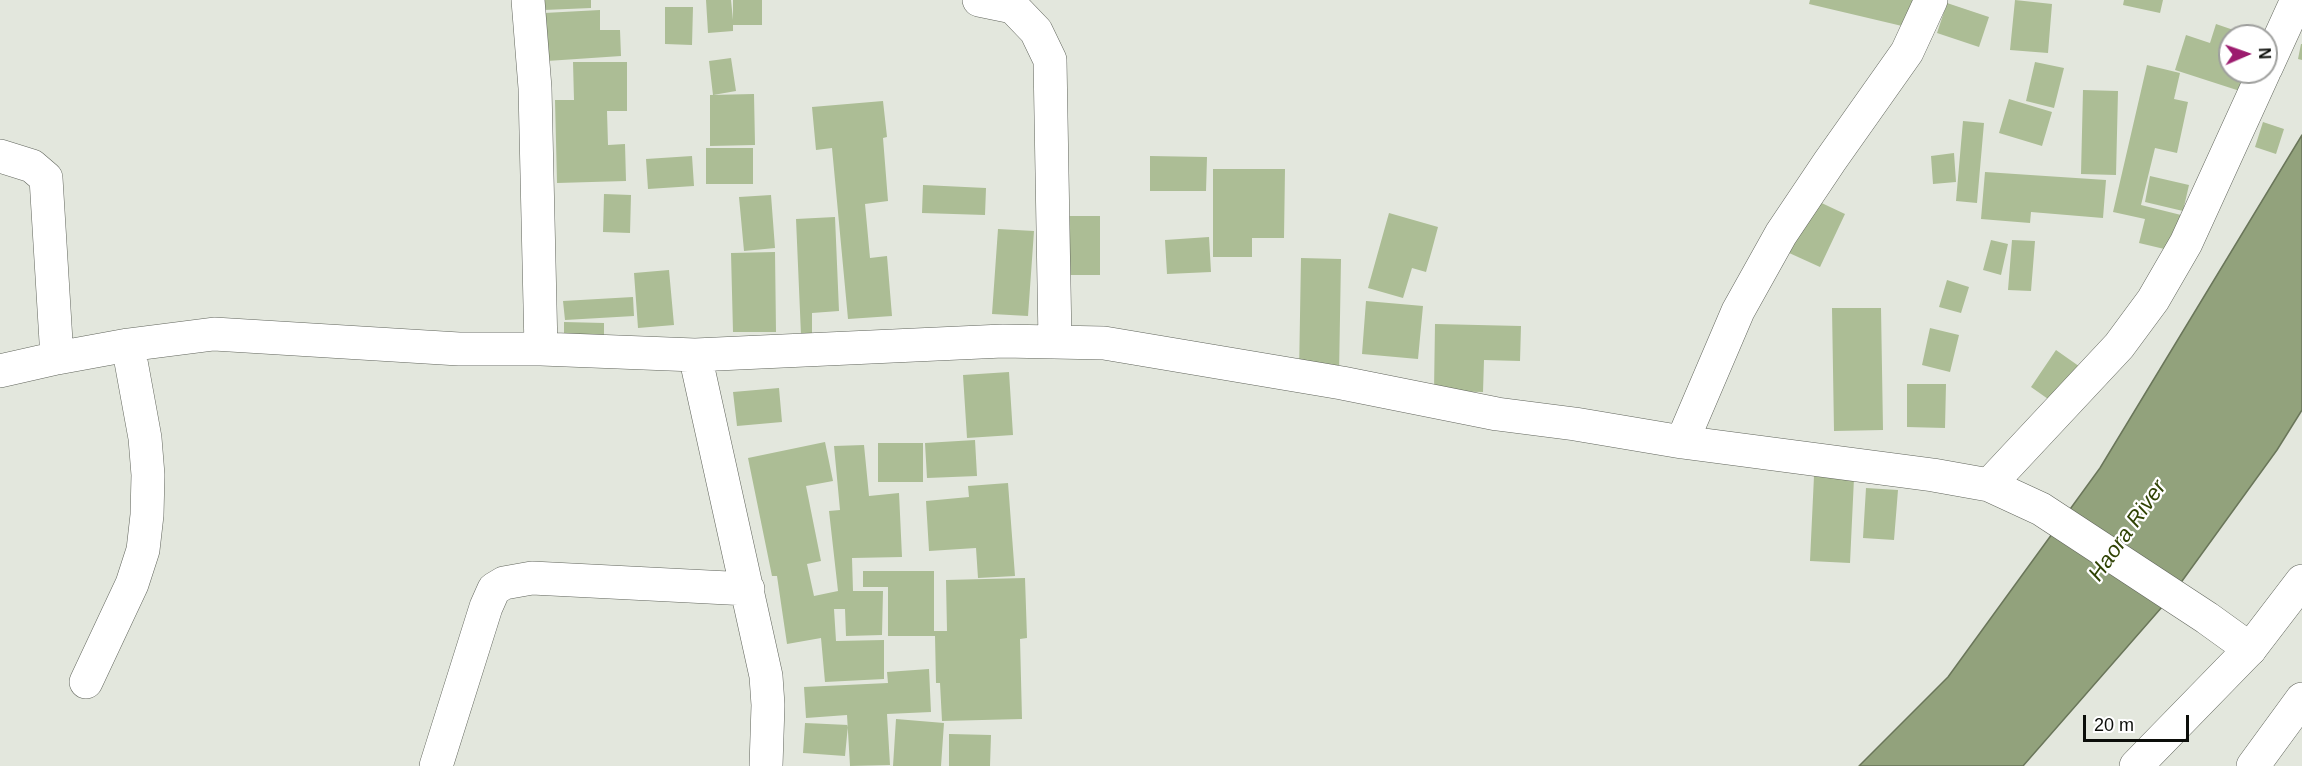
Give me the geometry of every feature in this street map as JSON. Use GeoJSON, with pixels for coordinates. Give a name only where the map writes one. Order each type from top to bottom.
{"type":"FeatureCollection","features":[{"type":"Feature","properties":{"kind":"street"},"geometry":{"type":"LineString","coordinates":[[528,0],[535,88],[541,349]]}},
{"type":"Feature","properties":{"kind":"street"},"geometry":{"type":"LineString","coordinates":[[978,0],[1013,7],[1036,31],[1050,60],[1055,341]]}},
{"type":"Feature","properties":{"kind":"street"},"geometry":{"type":"LineString","coordinates":[[1682,442],[1738,311],[1781,234],[1907,52],[1931,0]]}},
{"type":"Feature","properties":{"kind":"street"},"geometry":{"type":"LineString","coordinates":[[2278,42],[2297,0]]}},
{"type":"Feature","properties":{"kind":"street"},"geometry":{"type":"LineString","coordinates":[[1989,485],[2119,346],[2153,300],[2186,243],[2259,84]]}},
{"type":"Feature","properties":{"kind":"street"},"geometry":{"type":"LineString","coordinates":[[0,156],[32,166],[46,178],[57,358]]}},
{"type":"Feature","properties":{"kind":"street"},"geometry":{"type":"LineString","coordinates":[[0,372],[57,358],[128,345],[214,334],[459,349],[541,349],[695,355],[991,341],[1104,343],[1342,383],[1497,414],[1682,442],[1933,475],[1989,485],[2041,509],[2207,618],[2250,649]]}},
{"type":"Feature","properties":{"kind":"street"},"geometry":{"type":"LineString","coordinates":[[86,682],[132,584],[143,550],[148,475],[145,438],[128,345]]}},
{"type":"Feature","properties":{"kind":"street"},"geometry":{"type":"LineString","coordinates":[[695,355],[766,676],[768,705],[766,766]]}},
{"type":"Feature","properties":{"kind":"street"},"geometry":{"type":"LineString","coordinates":[[436,766],[486,607],[494,589],[504,582],[532,578],[748,589]]}},
{"type":"Feature","properties":{"kind":"street"},"geometry":{"type":"LineString","coordinates":[[2136,766],[2250,649],[2302,581]]}},
{"type":"Feature","properties":{"kind":"street"},"geometry":{"type":"LineString","coordinates":[[2253,766],[2302,699]]}},
{"type":"Feature","properties":{"kind":"water","name":"Haora River"},"geometry":{"type":"Polygon","coordinates":[[[2302,135],[2302,410],[2277,450],[2169,599],[2023,766],[1859,766],[1948,677],[2100,468],[2302,135]]]}},
{"type":"Feature","properties":{"kind":"building"},"geometry":{"type":"Polygon","coordinates":[[[543,0],[591,0],[591,8],[544,10],[543,0]]]}},
{"type":"Feature","properties":{"kind":"building"},"geometry":{"type":"Polygon","coordinates":[[[706,0],[731,0],[733,20],[733,0],[762,0],[762,25],[733,25],[733,31],[708,33],[706,0]]]}},
{"type":"Feature","properties":{"kind":"building"},"geometry":{"type":"Polygon","coordinates":[[[1810,0],[1925,0],[1919,30],[1809,4],[1810,0]]]}},
{"type":"Feature","properties":{"kind":"building"},"geometry":{"type":"Polygon","coordinates":[[[2015,0],[2052,4],[2048,53],[2010,50],[2015,0]]]}},
{"type":"Feature","properties":{"kind":"building"},"geometry":{"type":"Polygon","coordinates":[[[2124,0],[2163,0],[2160,13],[2123,5],[2124,0]]]}},
{"type":"Feature","properties":{"kind":"building"},"geometry":{"type":"Polygon","coordinates":[[[1947,3],[1989,17],[1979,47],[1937,33],[1947,3]]]}},
{"type":"Feature","properties":{"kind":"building"},"geometry":{"type":"Polygon","coordinates":[[[665,7],[693,7],[692,45],[665,44],[665,7]]]}},
{"type":"Feature","properties":{"kind":"building"},"geometry":{"type":"Polygon","coordinates":[[[600,10],[600,30],[620,30],[621,56],[547,61],[544,13],[600,10]]]}},
{"type":"Feature","properties":{"kind":"building"},"geometry":{"type":"Polygon","coordinates":[[[2216,24],[2218,25],[2218,84],[2175,70],[2186,35],[2210,43],[2216,24]]]}},
{"type":"Feature","properties":{"kind":"building"},"geometry":{"type":"Polygon","coordinates":[[[2302,44],[2302,60],[2298,59],[2302,44]]]}},
{"type":"Feature","properties":{"kind":"building"},"geometry":{"type":"Polygon","coordinates":[[[731,58],[736,91],[713,95],[709,61],[731,58]]]}},
{"type":"Feature","properties":{"kind":"building"},"geometry":{"type":"Polygon","coordinates":[[[573,62],[627,62],[627,111],[607,111],[608,145],[625,144],[626,181],[557,183],[555,100],[574,100],[573,62]]]}},
{"type":"Feature","properties":{"kind":"building"},"geometry":{"type":"Polygon","coordinates":[[[2035,62],[2064,68],[2054,108],[2026,101],[2035,62]]]}},
{"type":"Feature","properties":{"kind":"building"},"geometry":{"type":"Polygon","coordinates":[[[2147,65],[2180,73],[2174,99],[2188,102],[2177,153],[2155,148],[2141,205],[2185,216],[2177,252],[2139,243],[2145,219],[2113,212],[2147,65]]]}},
{"type":"Feature","properties":{"kind":"building"},"geometry":{"type":"Polygon","coordinates":[[[2218,84],[2245,84],[2243,92],[2218,84]]]}},
{"type":"Feature","properties":{"kind":"building"},"geometry":{"type":"Polygon","coordinates":[[[2083,90],[2118,91],[2116,175],[2081,174],[2083,90]]]}},
{"type":"Feature","properties":{"kind":"building"},"geometry":{"type":"Polygon","coordinates":[[[754,94],[755,145],[710,146],[710,95],[754,94]]]}},
{"type":"Feature","properties":{"kind":"building"},"geometry":{"type":"Polygon","coordinates":[[[2009,99],[2052,112],[2042,146],[1999,133],[2009,99]]]}},
{"type":"Feature","properties":{"kind":"building"},"geometry":{"type":"Polygon","coordinates":[[[883,101],[887,137],[883,138],[888,201],[865,204],[870,258],[887,256],[892,316],[848,319],[832,148],[816,150],[812,107],[883,101]]]}},
{"type":"Feature","properties":{"kind":"building"},"geometry":{"type":"Polygon","coordinates":[[[1963,121],[1984,123],[1977,203],[1956,201],[1963,121]]]}},
{"type":"Feature","properties":{"kind":"building"},"geometry":{"type":"Polygon","coordinates":[[[2263,122],[2284,129],[2276,154],[2255,147],[2263,122]]]}},
{"type":"Feature","properties":{"kind":"building"},"geometry":{"type":"Polygon","coordinates":[[[706,148],[753,148],[753,184],[706,184],[706,148]]]}},
{"type":"Feature","properties":{"kind":"building"},"geometry":{"type":"Polygon","coordinates":[[[1954,153],[1956,182],[1933,184],[1931,156],[1954,153]]]}},
{"type":"Feature","properties":{"kind":"building"},"geometry":{"type":"Polygon","coordinates":[[[692,156],[694,186],[648,189],[646,159],[692,156]]]}},
{"type":"Feature","properties":{"kind":"building"},"geometry":{"type":"Polygon","coordinates":[[[1150,156],[1207,157],[1206,191],[1150,191],[1150,156]]]}},
{"type":"Feature","properties":{"kind":"building"},"geometry":{"type":"Polygon","coordinates":[[[1213,169],[1285,169],[1284,238],[1252,238],[1252,257],[1213,257],[1213,169]]]}},
{"type":"Feature","properties":{"kind":"building"},"geometry":{"type":"Polygon","coordinates":[[[1985,172],[2106,180],[2103,218],[2031,212],[2030,223],[1981,219],[1985,172]]]}},
{"type":"Feature","properties":{"kind":"building"},"geometry":{"type":"Polygon","coordinates":[[[2150,176],[2189,185],[2183,211],[2145,202],[2150,176]]]}},
{"type":"Feature","properties":{"kind":"building"},"geometry":{"type":"Polygon","coordinates":[[[923,185],[986,188],[985,215],[922,213],[923,185]]]}},
{"type":"Feature","properties":{"kind":"building"},"geometry":{"type":"Polygon","coordinates":[[[604,194],[631,195],[630,233],[603,232],[604,194]]]}},
{"type":"Feature","properties":{"kind":"building"},"geometry":{"type":"Polygon","coordinates":[[[771,195],[775,248],[744,251],[739,197],[771,195]]]}},
{"type":"Feature","properties":{"kind":"building"},"geometry":{"type":"Polygon","coordinates":[[[1811,198],[1845,214],[1820,267],[1787,252],[1811,198]]]}},
{"type":"Feature","properties":{"kind":"building"},"geometry":{"type":"Polygon","coordinates":[[[1389,213],[1438,227],[1426,272],[1412,268],[1403,298],[1368,288],[1389,213]]]}},
{"type":"Feature","properties":{"kind":"building"},"geometry":{"type":"Polygon","coordinates":[[[1064,216],[1100,216],[1100,275],[1064,275],[1064,216]]]}},
{"type":"Feature","properties":{"kind":"building"},"geometry":{"type":"Polygon","coordinates":[[[835,217],[839,311],[812,313],[812,335],[801,335],[796,219],[835,217]]]}},
{"type":"Feature","properties":{"kind":"building"},"geometry":{"type":"Polygon","coordinates":[[[998,229],[1034,231],[1028,316],[992,314],[998,229]]]}},
{"type":"Feature","properties":{"kind":"building"},"geometry":{"type":"Polygon","coordinates":[[[1209,237],[1211,272],[1167,274],[1165,240],[1209,237]]]}},
{"type":"Feature","properties":{"kind":"building"},"geometry":{"type":"Polygon","coordinates":[[[1991,240],[2008,244],[2001,275],[1983,270],[1991,240]]]}},
{"type":"Feature","properties":{"kind":"building"},"geometry":{"type":"Polygon","coordinates":[[[2012,240],[2035,241],[2031,291],[2008,290],[2012,240]]]}},
{"type":"Feature","properties":{"kind":"building"},"geometry":{"type":"Polygon","coordinates":[[[775,252],[776,332],[733,332],[731,253],[775,252]]]}},
{"type":"Feature","properties":{"kind":"building"},"geometry":{"type":"Polygon","coordinates":[[[1301,258],[1341,259],[1339,375],[1299,374],[1301,258]]]}},
{"type":"Feature","properties":{"kind":"building"},"geometry":{"type":"Polygon","coordinates":[[[669,270],[674,325],[638,328],[634,273],[669,270]]]}},
{"type":"Feature","properties":{"kind":"building"},"geometry":{"type":"Polygon","coordinates":[[[1947,280],[1969,287],[1961,313],[1939,307],[1947,280]]]}},
{"type":"Feature","properties":{"kind":"building"},"geometry":{"type":"Polygon","coordinates":[[[633,297],[634,316],[565,320],[563,301],[633,297]]]}},
{"type":"Feature","properties":{"kind":"building"},"geometry":{"type":"Polygon","coordinates":[[[1366,301],[1423,306],[1418,359],[1362,354],[1366,301]]]}},
{"type":"Feature","properties":{"kind":"building"},"geometry":{"type":"Polygon","coordinates":[[[1832,308],[1881,308],[1883,430],[1834,431],[1832,308]]]}},
{"type":"Feature","properties":{"kind":"building"},"geometry":{"type":"Polygon","coordinates":[[[564,322],[604,323],[604,347],[564,346],[564,322]]]}},
{"type":"Feature","properties":{"kind":"building"},"geometry":{"type":"Polygon","coordinates":[[[1435,324],[1521,326],[1520,361],[1484,360],[1483,392],[1434,391],[1435,324]]]}},
{"type":"Feature","properties":{"kind":"building"},"geometry":{"type":"Polygon","coordinates":[[[1930,328],[1959,335],[1950,372],[1922,365],[1930,328]]]}},
{"type":"Feature","properties":{"kind":"building"},"geometry":{"type":"Polygon","coordinates":[[[2056,350],[2083,369],[2058,406],[2031,387],[2056,350]]]}},
{"type":"Feature","properties":{"kind":"building"},"geometry":{"type":"Polygon","coordinates":[[[1009,372],[1013,435],[967,438],[963,375],[1009,372]]]}},
{"type":"Feature","properties":{"kind":"building"},"geometry":{"type":"Polygon","coordinates":[[[1907,384],[1946,384],[1945,428],[1907,427],[1907,384]]]}},
{"type":"Feature","properties":{"kind":"building"},"geometry":{"type":"Polygon","coordinates":[[[779,388],[782,422],[737,426],[733,392],[779,388]]]}},
{"type":"Feature","properties":{"kind":"building"},"geometry":{"type":"Polygon","coordinates":[[[975,440],[977,476],[927,478],[925,443],[975,440]]]}},
{"type":"Feature","properties":{"kind":"building"},"geometry":{"type":"Polygon","coordinates":[[[825,442],[833,481],[806,486],[821,561],[807,564],[814,596],[838,591],[829,511],[840,510],[834,446],[864,445],[869,496],[899,493],[902,557],[852,558],[853,591],[883,591],[882,635],[846,636],[845,609],[834,609],[836,641],[884,640],[884,679],[825,682],[821,638],[787,644],[777,576],[772,576],[748,458],[825,442]]]}},
{"type":"Feature","properties":{"kind":"building"},"geometry":{"type":"Polygon","coordinates":[[[878,443],[923,443],[923,482],[878,482],[878,443]]]}},
{"type":"Feature","properties":{"kind":"building"},"geometry":{"type":"Polygon","coordinates":[[[1814,476],[1854,478],[1850,563],[1810,561],[1814,476]]]}},
{"type":"Feature","properties":{"kind":"building"},"geometry":{"type":"Polygon","coordinates":[[[1008,483],[1015,576],[978,578],[976,548],[929,551],[926,501],[969,497],[968,486],[1008,483]]]}},
{"type":"Feature","properties":{"kind":"building"},"geometry":{"type":"Polygon","coordinates":[[[1866,488],[1898,490],[1894,540],[1863,538],[1866,488]]]}},
{"type":"Feature","properties":{"kind":"building"},"geometry":{"type":"Polygon","coordinates":[[[863,571],[934,571],[934,631],[947,631],[946,580],[1025,578],[1027,638],[1020,639],[1022,719],[942,721],[940,683],[936,683],[935,636],[888,636],[888,587],[863,587],[863,571]]]}},
{"type":"Feature","properties":{"kind":"building"},"geometry":{"type":"Polygon","coordinates":[[[929,669],[931,712],[887,714],[890,765],[850,766],[847,715],[806,718],[804,687],[888,683],[887,672],[929,669]]]}},
{"type":"Feature","properties":{"kind":"building"},"geometry":{"type":"Polygon","coordinates":[[[896,719],[944,723],[941,766],[893,766],[896,719]]]}},
{"type":"Feature","properties":{"kind":"building"},"geometry":{"type":"Polygon","coordinates":[[[805,723],[848,725],[845,756],[803,753],[805,723]]]}},
{"type":"Feature","properties":{"kind":"building"},"geometry":{"type":"Polygon","coordinates":[[[949,734],[991,735],[990,766],[949,766],[949,734]]]}}]}
